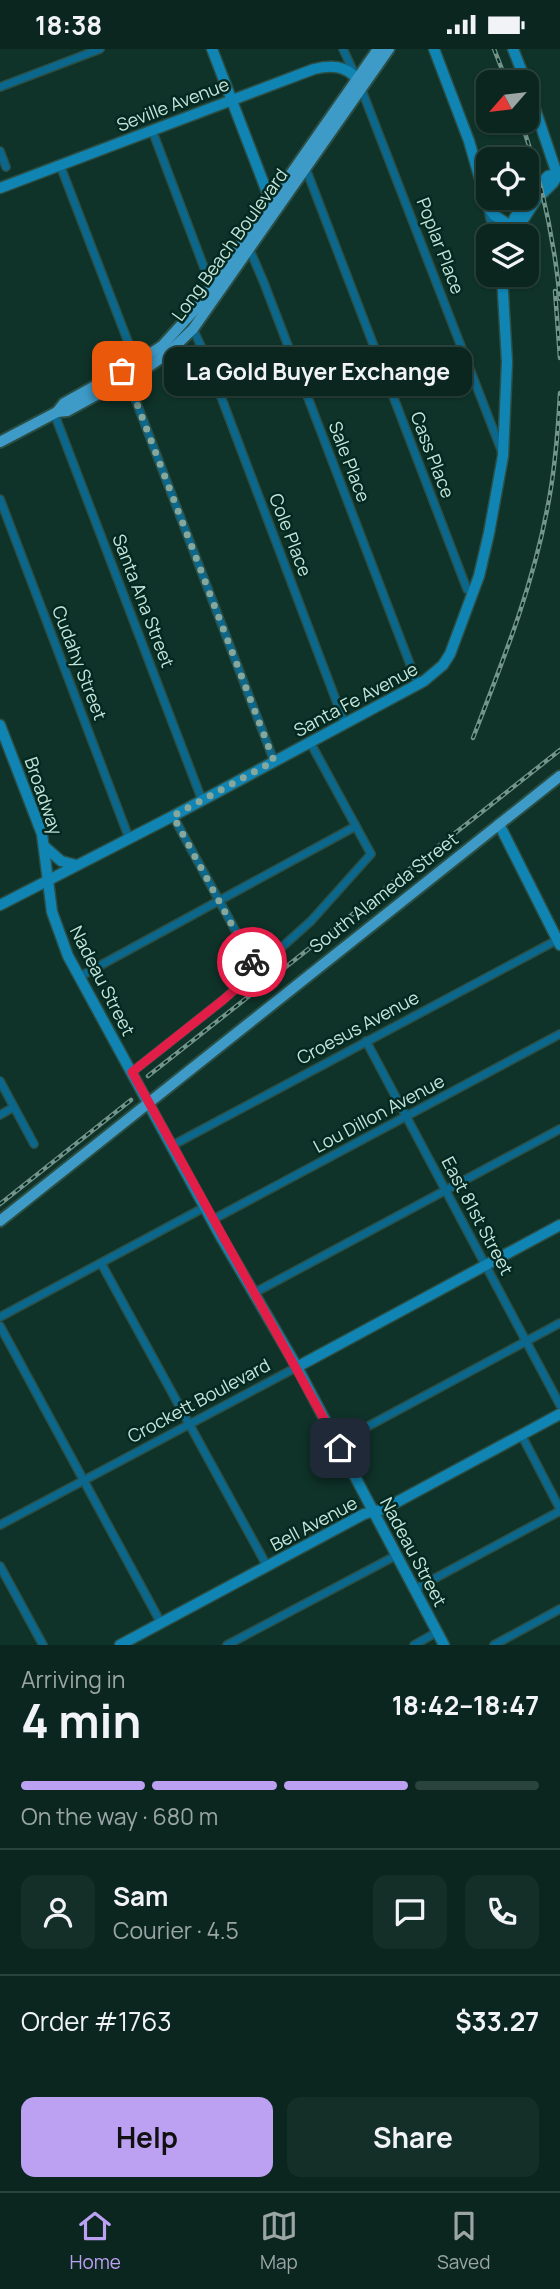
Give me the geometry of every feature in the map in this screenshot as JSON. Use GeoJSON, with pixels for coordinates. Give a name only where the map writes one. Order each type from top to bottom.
{"type":"FeatureCollection","features":[{"type":"Feature","properties":{"kind":"main road"},"geometry":{"type":"LineString","coordinates":[[212,49],[267,192],[277,202]]}},
{"type":"Feature","properties":{"kind":"main road","name":"Long Beach Boulevard"},"geometry":{"type":"LineString","coordinates":[[0,442],[56,412],[67,411],[124,375],[167,354],[193,329],[249,251],[277,202],[378,49]]}},
{"type":"Feature","properties":{"kind":"main road","name":"Long Beach Boulevard"},"geometry":{"type":"LineString","coordinates":[[139,367],[170,339],[306,169],[389,49]]}},
{"type":"Feature","properties":{"kind":"main road"},"geometry":{"type":"LineString","coordinates":[[434,49],[476,166]]}},
{"type":"Feature","properties":{"kind":"main road"},"geometry":{"type":"LineString","coordinates":[[513,49],[521,70]]}},
{"type":"Feature","properties":{"kind":"main road","name":"Seville Avenue"},"geometry":{"type":"LineString","coordinates":[[0,188],[325,67],[340,67],[351,72],[357,79]]}},
{"type":"Feature","properties":{"kind":"main road"},"geometry":{"type":"LineString","coordinates":[[539,118],[559,173]]}},
{"type":"Feature","properties":{"kind":"main road"},"geometry":{"type":"LineString","coordinates":[[539,185],[548,176],[559,173]]}},
{"type":"Feature","properties":{"kind":"main road"},"geometry":{"type":"LineString","coordinates":[[520,224],[559,173]]}},
{"type":"Feature","properties":{"kind":"main road"},"geometry":{"type":"LineString","coordinates":[[490,210],[504,224]]}},
{"type":"Feature","properties":{"kind":"main road"},"geometry":{"type":"LineString","coordinates":[[498,218],[514,210]]}},
{"type":"Feature","properties":{"kind":"main road","name":"Santa Fe Avenue"},"geometry":{"type":"LineString","coordinates":[[0,905],[431,678],[450,654],[479,576],[489,533],[503,456],[506,362],[503,287]]}},
{"type":"Feature","properties":{"kind":"main road","name":"Broadway"},"geometry":{"type":"LineString","coordinates":[[0,725],[44,846],[47,880]]}},
{"type":"Feature","properties":{"kind":"main road","name":"South Alameda Street"},"geometry":{"type":"LineString","coordinates":[[0,1221],[560,776]]}},
{"type":"Feature","properties":{"kind":"main road"},"geometry":{"type":"LineString","coordinates":[[499,824],[559,942]]}},
{"type":"Feature","properties":{"kind":"main road"},"geometry":{"type":"LineString","coordinates":[[44,846],[61,861],[76,865]]}},
{"type":"Feature","properties":{"kind":"main road","name":"Nadeau Street"},"geometry":{"type":"LineString","coordinates":[[47,880],[54,924],[79,977],[212,1220],[297,1367],[444,1645]]}},
{"type":"Feature","properties":{"kind":"main road","name":"Crockett Boulevard"},"geometry":{"type":"LineString","coordinates":[[297,1367],[560,1225]]}},
{"type":"Feature","properties":{"kind":"main road","name":"Bell Avenue"},"geometry":{"type":"LineString","coordinates":[[120,1645],[373,1511],[384,1509],[560,1414]]}},
{"type":"Feature","properties":{"kind":"street"},"geometry":{"type":"LineString","coordinates":[[0,87],[100,49]]}},
{"type":"Feature","properties":{"kind":"street","name":"Poplar Place"},"geometry":{"type":"LineString","coordinates":[[343,49],[362,90],[503,456]]}},
{"type":"Feature","properties":{"kind":"street"},"geometry":{"type":"LineString","coordinates":[[152,130],[205,270],[214,284]]}},
{"type":"Feature","properties":{"kind":"street"},"geometry":{"type":"LineString","coordinates":[[0,151],[6,167]]}},
{"type":"Feature","properties":{"kind":"street"},"geometry":{"type":"LineString","coordinates":[[60,165],[139,367]]}},
{"type":"Feature","properties":{"kind":"street","name":"Cass Place"},"geometry":{"type":"LineString","coordinates":[[306,169],[447,538],[467,589],[472,593]]}},
{"type":"Feature","properties":{"kind":"street","name":"Sale Place"},"geometry":{"type":"LineString","coordinates":[[249,251],[264,283],[418,685]]}},
{"type":"Feature","properties":{"kind":"street","name":"Cole Place"},"geometry":{"type":"LineString","coordinates":[[193,329],[345,723]]}},
{"type":"Feature","properties":{"kind":"street"},"geometry":{"type":"LineString","coordinates":[[124,375],[274,761]]}},
{"type":"Feature","properties":{"kind":"street","name":"Santa Ana Street"},"geometry":{"type":"LineString","coordinates":[[56,412],[202,800]]}},
{"type":"Feature","properties":{"kind":"street","name":"Cudahy Street"},"geometry":{"type":"LineString","coordinates":[[0,499],[129,838]]}},
{"type":"Feature","properties":{"kind":"street"},"geometry":{"type":"LineString","coordinates":[[79,977],[356,825],[310,742]]}},
{"type":"Feature","properties":{"kind":"street"},"geometry":{"type":"LineString","coordinates":[[173,816],[257,970]]}},
{"type":"Feature","properties":{"kind":"street","name":"South Alameda Street"},"geometry":{"type":"LineString","coordinates":[[132,1072],[223,1000],[311,921],[371,854],[356,825]]}},
{"type":"Feature","properties":{"kind":"street","name":"Croesus Avenue"},"geometry":{"type":"LineString","coordinates":[[173,1145],[366,1041],[559,942]]}},
{"type":"Feature","properties":{"kind":"street","name":"Lou Dillon Avenue"},"geometry":{"type":"LineString","coordinates":[[212,1220],[560,1034]]}},
{"type":"Feature","properties":{"kind":"street","name":"East 81st Street"},"geometry":{"type":"LineString","coordinates":[[366,1041],[560,1405]]}},
{"type":"Feature","properties":{"kind":"street"},"geometry":{"type":"LineString","coordinates":[[0,1081],[34,1144]]}},
{"type":"Feature","properties":{"kind":"street"},"geometry":{"type":"LineString","coordinates":[[0,1115],[14,1107]]}},
{"type":"Feature","properties":{"kind":"street"},"geometry":{"type":"LineString","coordinates":[[254,1293],[560,1129]]}},
{"type":"Feature","properties":{"kind":"street"},"geometry":{"type":"LineString","coordinates":[[0,1317],[205,1207]]}},
{"type":"Feature","properties":{"kind":"street"},"geometry":{"type":"LineString","coordinates":[[101,1263],[267,1566]]}},
{"type":"Feature","properties":{"kind":"street"},"geometry":{"type":"LineString","coordinates":[[337,1443],[560,1323]]}},
{"type":"Feature","properties":{"kind":"street"},"geometry":{"type":"LineString","coordinates":[[0,1326],[161,1623]]}},
{"type":"Feature","properties":{"kind":"street","name":"Crockett Boulevard"},"geometry":{"type":"LineString","coordinates":[[0,1525],[297,1367]]}},
{"type":"Feature","properties":{"kind":"street"},"geometry":{"type":"LineString","coordinates":[[415,1589],[560,1510],[521,1434]]}},
{"type":"Feature","properties":{"kind":"street"},"geometry":{"type":"LineString","coordinates":[[227,1645],[397,1555]]}},
{"type":"Feature","properties":{"kind":"street"},"geometry":{"type":"LineString","coordinates":[[0,1566],[43,1645]]}},
{"type":"Feature","properties":{"kind":"street"},"geometry":{"type":"LineString","coordinates":[[494,1645],[560,1609]]}},
{"type":"Feature","properties":{"kind":"street"},"geometry":{"type":"LineString","coordinates":[[414,1645],[437,1632]]}},
{"type":"Feature","properties":{"kind":"railway"},"geometry":{"type":"LineString","coordinates":[[494,49],[502,70]]}},
{"type":"Feature","properties":{"kind":"railway"},"geometry":{"type":"LineString","coordinates":[[525,133],[546,209],[560,299]]}},
{"type":"Feature","properties":{"kind":"railway"},"geometry":{"type":"LineString","coordinates":[[555,291],[560,358]]}},
{"type":"Feature","properties":{"kind":"railway"},"geometry":{"type":"LineString","coordinates":[[473,738],[515,625],[541,539],[554,466],[560,393]]}},
{"type":"Feature","properties":{"kind":"railway"},"geometry":{"type":"LineString","coordinates":[[148,1076],[560,750]]}},
{"type":"Feature","properties":{"kind":"railway"},"geometry":{"type":"LineString","coordinates":[[0,1204],[131,1100]]}},
{"type":"Feature","properties":{"kind":"way so far"},"geometry":{"type":"LineString","coordinates":[[122,371],[134,396],[274,761],[173,816],[252,962]]}},
{"type":"Feature","properties":{"kind":"place","name":"La Gold Buyer Exchange"},"geometry":{"type":"Point","coordinates":[122,371]}},
{"type":"Feature","properties":{"kind":"route"},"geometry":{"type":"LineString","coordinates":[[252,962],[257,970],[132,1072],[340,1448]]}}]}
